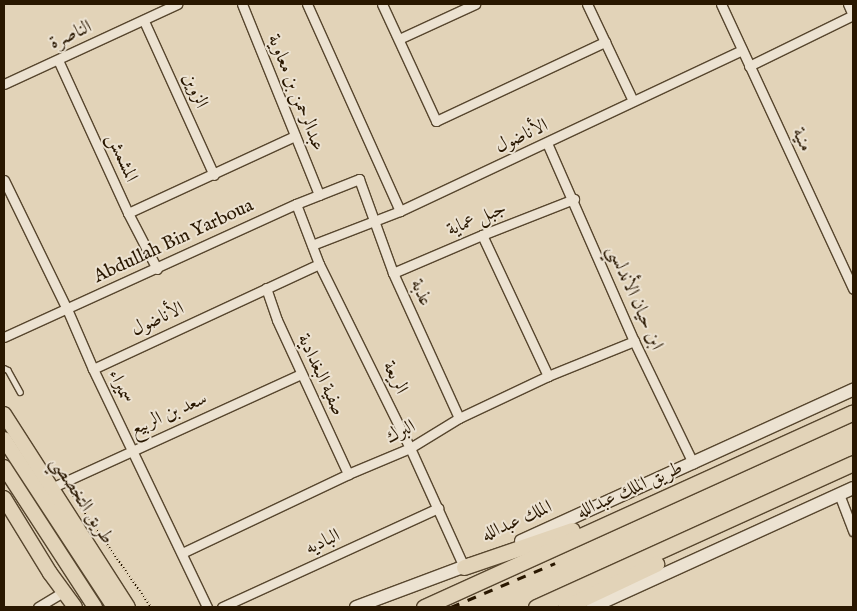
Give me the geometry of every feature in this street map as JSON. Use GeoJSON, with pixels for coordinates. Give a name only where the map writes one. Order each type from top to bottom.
{"type":"FeatureCollection","features":[{"type":"Feature","properties":{"kind":"highway","name":"طريق الملك عبدالله"},"geometry":{"type":"LineString","coordinates":[[424,607],[853,412]]}},
{"type":"Feature","properties":{"kind":"highway"},"geometry":{"type":"LineString","coordinates":[[464,567],[574,530],[738,457],[795,438]]}},
{"type":"Feature","properties":{"kind":"highway"},"geometry":{"type":"LineString","coordinates":[[536,607],[853,463]]}},
{"type":"Feature","properties":{"kind":"highway"},"geometry":{"type":"LineString","coordinates":[[565,607],[772,510],[811,483]]}},
{"type":"Feature","properties":{"kind":"main road","name":"الملك عبدالله"},"geometry":{"type":"LineString","coordinates":[[356,607],[464,567],[853,390]]}},
{"type":"Feature","properties":{"kind":"main road","name":"طريق التخصصي"},"geometry":{"type":"LineString","coordinates":[[4,414],[57,485],[124,606]]}},
{"type":"Feature","properties":{"kind":"main road"},"geometry":{"type":"LineString","coordinates":[[4,439],[124,606]]}},
{"type":"Feature","properties":{"kind":"main road"},"geometry":{"type":"LineString","coordinates":[[4,467],[95,607]]}},
{"type":"Feature","properties":{"kind":"main road"},"geometry":{"type":"LineString","coordinates":[[592,607],[853,488]]}},
{"type":"Feature","properties":{"kind":"main road"},"geometry":{"type":"LineString","coordinates":[[4,498],[74,607]]}},
{"type":"Feature","properties":{"kind":"street","name":"الناصرة"},"geometry":{"type":"LineString","coordinates":[[4,84],[144,21],[175,4]]}},
{"type":"Feature","properties":{"kind":"street","name":"عبدالرحمن بن معاوية"},"geometry":{"type":"LineString","coordinates":[[242,4],[319,195]]}},
{"type":"Feature","properties":{"kind":"street"},"geometry":{"type":"LineString","coordinates":[[307,4],[400,211]]}},
{"type":"Feature","properties":{"kind":"street"},"geometry":{"type":"LineString","coordinates":[[382,4],[436,121],[605,42]]}},
{"type":"Feature","properties":{"kind":"street"},"geometry":{"type":"LineString","coordinates":[[399,39],[474,4]]}},
{"type":"Feature","properties":{"kind":"street"},"geometry":{"type":"LineString","coordinates":[[587,4],[633,101]]}},
{"type":"Feature","properties":{"kind":"street"},"geometry":{"type":"LineString","coordinates":[[749,66],[853,15],[848,4]]}},
{"type":"Feature","properties":{"kind":"street","name":"منية"},"geometry":{"type":"LineString","coordinates":[[723,5],[749,66],[853,289]]}},
{"type":"Feature","properties":{"kind":"street","name":"الزوين"},"geometry":{"type":"LineString","coordinates":[[144,21],[214,175]]}},
{"type":"Feature","properties":{"kind":"street","name":"الأناضول"},"geometry":{"type":"LineString","coordinates":[[312,245],[400,211],[742,50]]}},
{"type":"Feature","properties":{"kind":"street","name":"المشمش"},"geometry":{"type":"LineString","coordinates":[[58,60],[128,213],[157,269]]}},
{"type":"Feature","properties":{"kind":"street"},"geometry":{"type":"LineString","coordinates":[[128,213],[214,175],[295,136]]}},
{"type":"Feature","properties":{"kind":"street","name":"ابن حيان الأندلسي"},"geometry":{"type":"LineString","coordinates":[[547,143],[574,200],[634,341],[694,463]]}},
{"type":"Feature","properties":{"kind":"street","name":"Abdullah Bin Yarboua"},"geometry":{"type":"LineString","coordinates":[[4,337],[157,269],[296,204],[359,178]]}},
{"type":"Feature","properties":{"kind":"street","name":"عذبة"},"geometry":{"type":"LineString","coordinates":[[359,178],[393,273],[459,418]]}},
{"type":"Feature","properties":{"kind":"street","name":"سميراء"},"geometry":{"type":"LineString","coordinates":[[4,180],[67,309],[93,368],[207,607]]}},
{"type":"Feature","properties":{"kind":"street","name":"جبل عماية"},"geometry":{"type":"LineString","coordinates":[[393,273],[482,235],[574,200]]}},
{"type":"Feature","properties":{"kind":"street","name":"الريعة"},"geometry":{"type":"LineString","coordinates":[[296,204],[320,264],[410,448],[464,567]]}},
{"type":"Feature","properties":{"kind":"street"},"geometry":{"type":"LineString","coordinates":[[482,235],[548,376]]}},
{"type":"Feature","properties":{"kind":"street","name":"الأناضول"},"geometry":{"type":"LineString","coordinates":[[93,368],[320,264]]}},
{"type":"Feature","properties":{"kind":"street","name":"صفية البغدادية"},"geometry":{"type":"LineString","coordinates":[[266,288],[277,320],[348,474]]}},
{"type":"Feature","properties":{"kind":"street","name":"البرك"},"geometry":{"type":"LineString","coordinates":[[182,553],[348,474],[410,448],[459,418],[548,376],[634,341]]}},
{"type":"Feature","properties":{"kind":"street","name":"سعد بن الربيع"},"geometry":{"type":"LineString","coordinates":[[57,485],[301,374]]}},
{"type":"Feature","properties":{"kind":"street"},"geometry":{"type":"LineString","coordinates":[[839,494],[853,531]]}},
{"type":"Feature","properties":{"kind":"street","name":"الباديه"},"geometry":{"type":"LineString","coordinates":[[222,607],[438,508]]}},
{"type":"Feature","properties":{"kind":"street"},"geometry":{"type":"LineString","coordinates":[[38,607],[63,592]]}},
{"type":"Feature","properties":{"kind":"lane"},"geometry":{"type":"LineString","coordinates":[[4,368],[8,370],[20,392]]}},
{"type":"Feature","properties":{"kind":"path"},"geometry":{"type":"LineString","coordinates":[[57,485],[151,607]]}},
{"type":"Feature","properties":{"kind":"railway"},"geometry":{"type":"LineString","coordinates":[[451,607],[555,563]]}}]}
